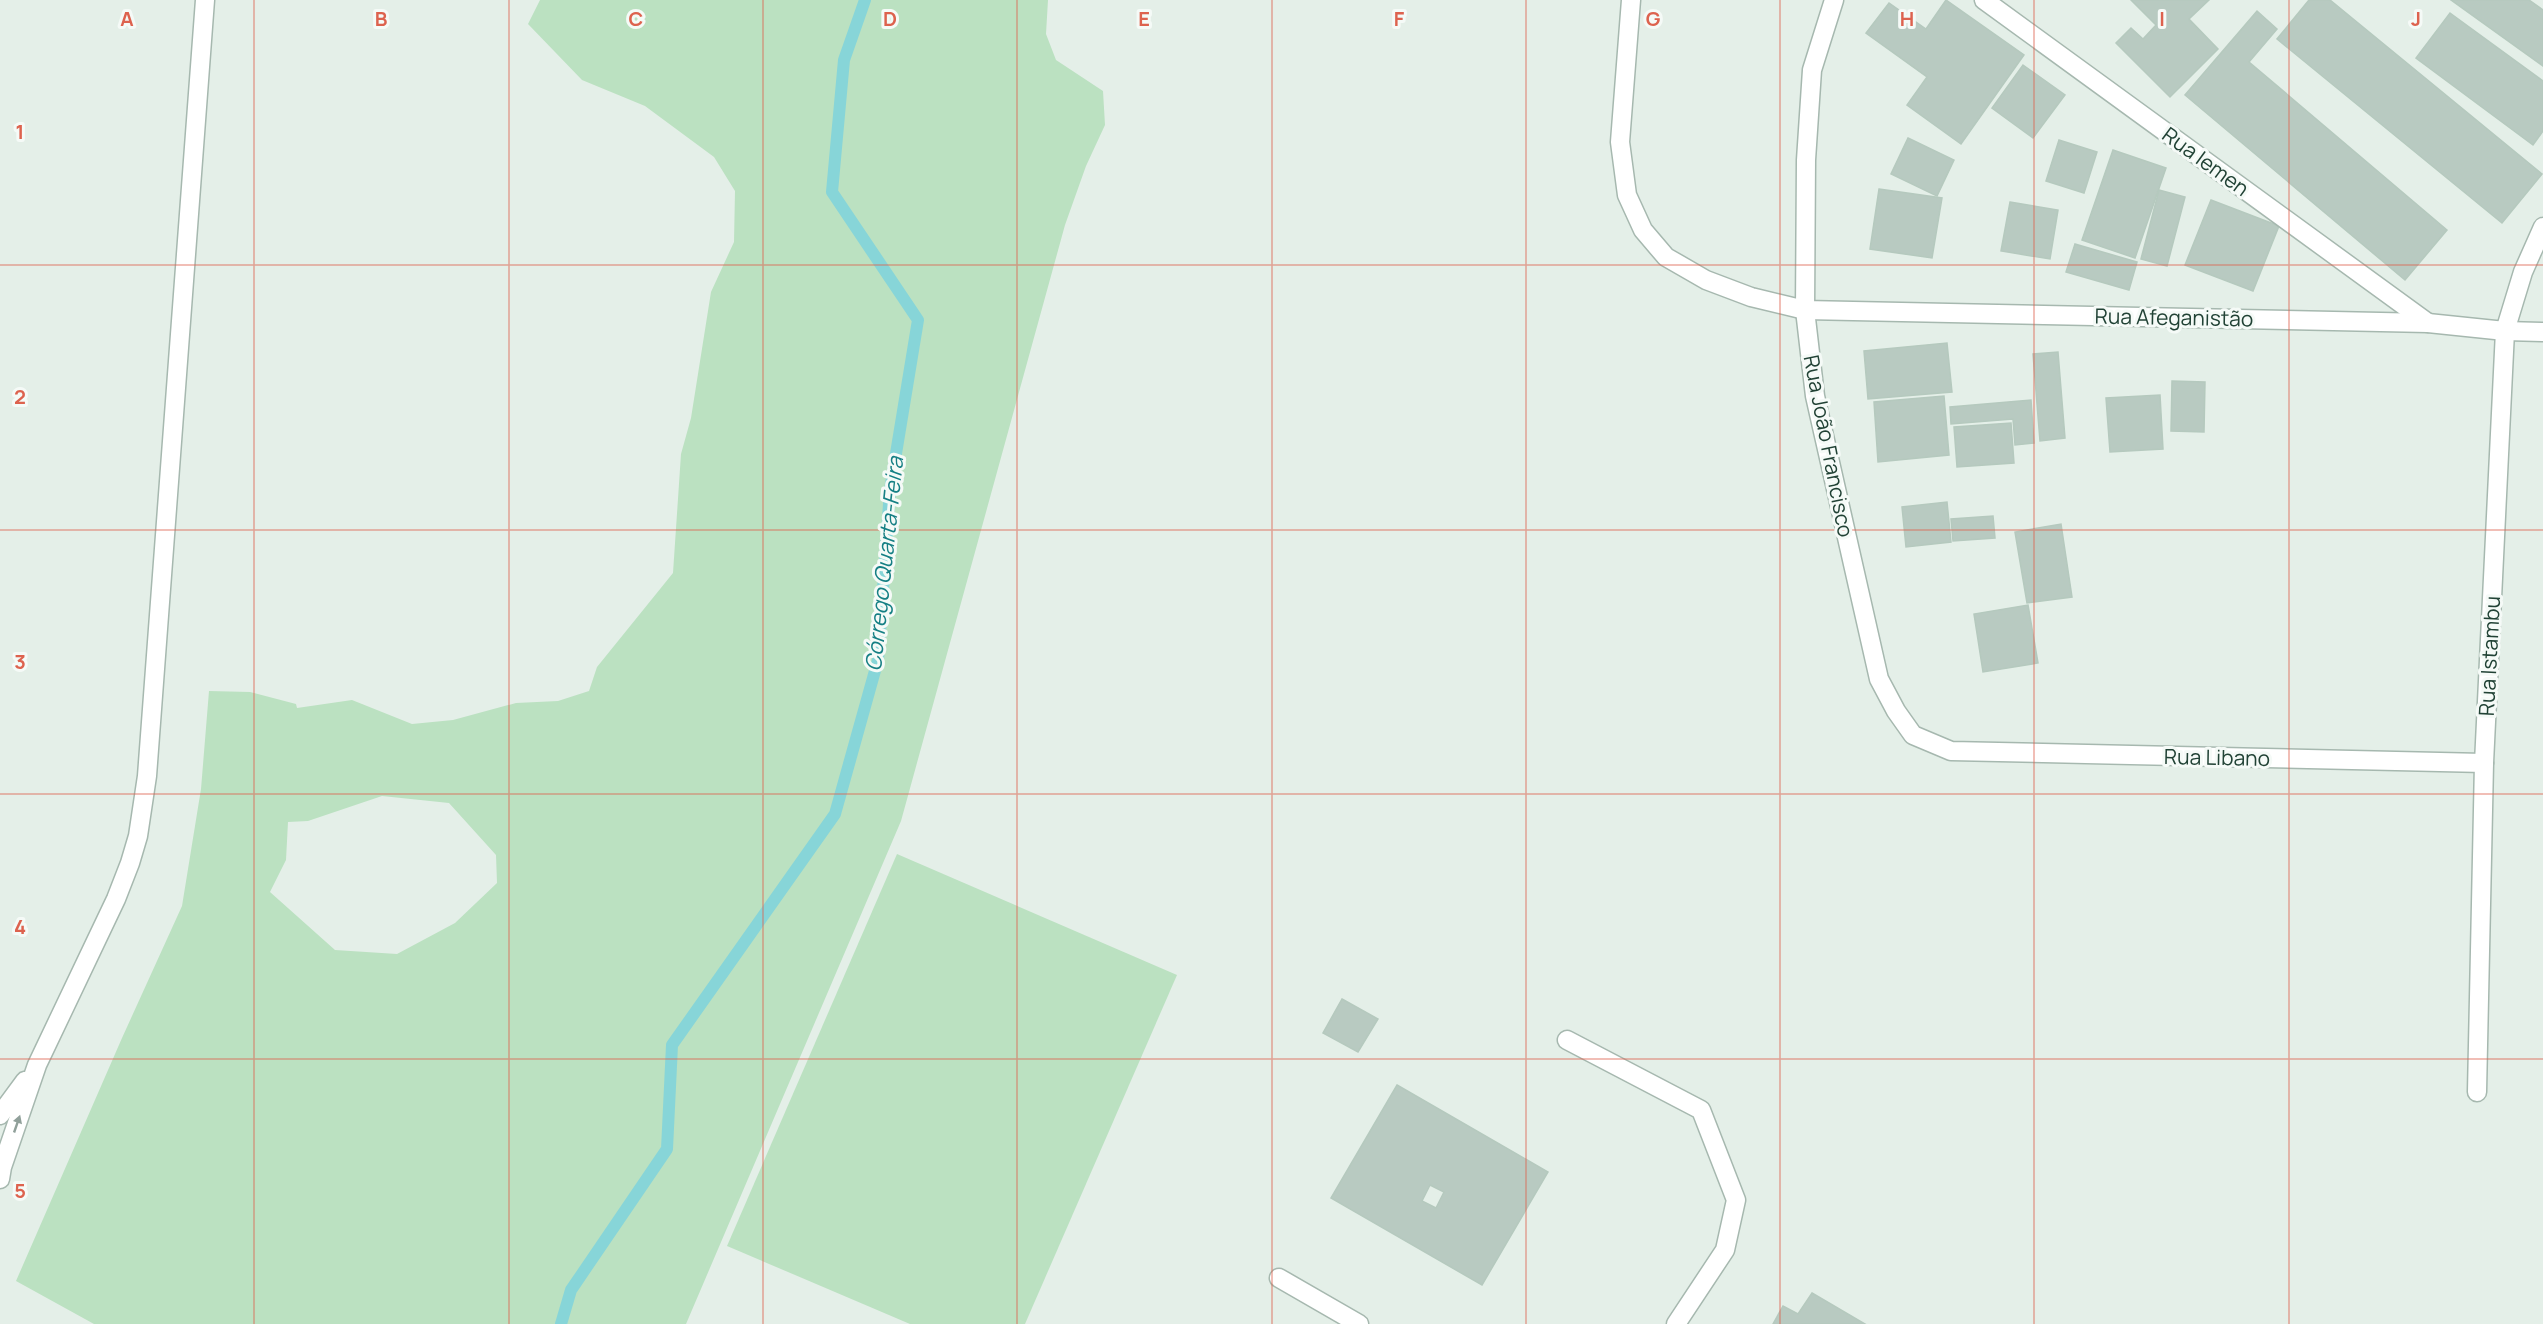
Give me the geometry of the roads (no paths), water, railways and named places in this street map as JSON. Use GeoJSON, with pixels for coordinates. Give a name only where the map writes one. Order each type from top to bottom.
{"type":"FeatureCollection","features":[{"type":"Feature","properties":{"kind":"street"},"geometry":{"type":"LineString","coordinates":[[0,1179],[2,1167],[37,1065],[116,899],[138,836],[147,776],[205,0]]}},
{"type":"Feature","properties":{"kind":"street","name":"Rua Afeganistão"},"geometry":{"type":"LineString","coordinates":[[1631,0],[1620,142],[1627,195],[1643,230],[1666,257],[1706,279],[1751,297],[1805,310],[2428,323],[2505,331],[2543,332]]}},
{"type":"Feature","properties":{"kind":"street","name":"Rua João Francisco"},"geometry":{"type":"LineString","coordinates":[[1834,0],[1812,70],[1806,160],[1805,310],[1815,396],[1879,679],[1896,711],[1913,735],[1951,751]]}},
{"type":"Feature","properties":{"kind":"street","name":"Rua Iemen"},"geometry":{"type":"LineString","coordinates":[[1984,0],[2428,323]]}},
{"type":"Feature","properties":{"kind":"street","name":"Rua Istambu"},"geometry":{"type":"LineString","coordinates":[[2477,1092],[2484,763],[2505,331],[2523,272],[2543,227]]}},
{"type":"Feature","properties":{"kind":"street","name":"Rua Libano"},"geometry":{"type":"LineString","coordinates":[[1951,751],[2484,763]]}},
{"type":"Feature","properties":{"kind":"street"},"geometry":{"type":"LineString","coordinates":[[1567,1040],[1701,1110],[1736,1200],[1725,1250],[1676,1324]]}},
{"type":"Feature","properties":{"kind":"street"},"geometry":{"type":"LineString","coordinates":[[0,1115],[37,1065]]}},
{"type":"Feature","properties":{"kind":"street"},"geometry":{"type":"LineString","coordinates":[[1279,1278],[1359,1324]]}},
{"type":"Feature","properties":{"kind":"waterway","name":"Córrego Quarta-Feira"},"geometry":{"type":"LineString","coordinates":[[561,1324],[571,1290],[667,1149],[672,1045],[835,814],[878,660],[890,490],[918,320],[832,192],[844,60],[865,0]]}}]}
